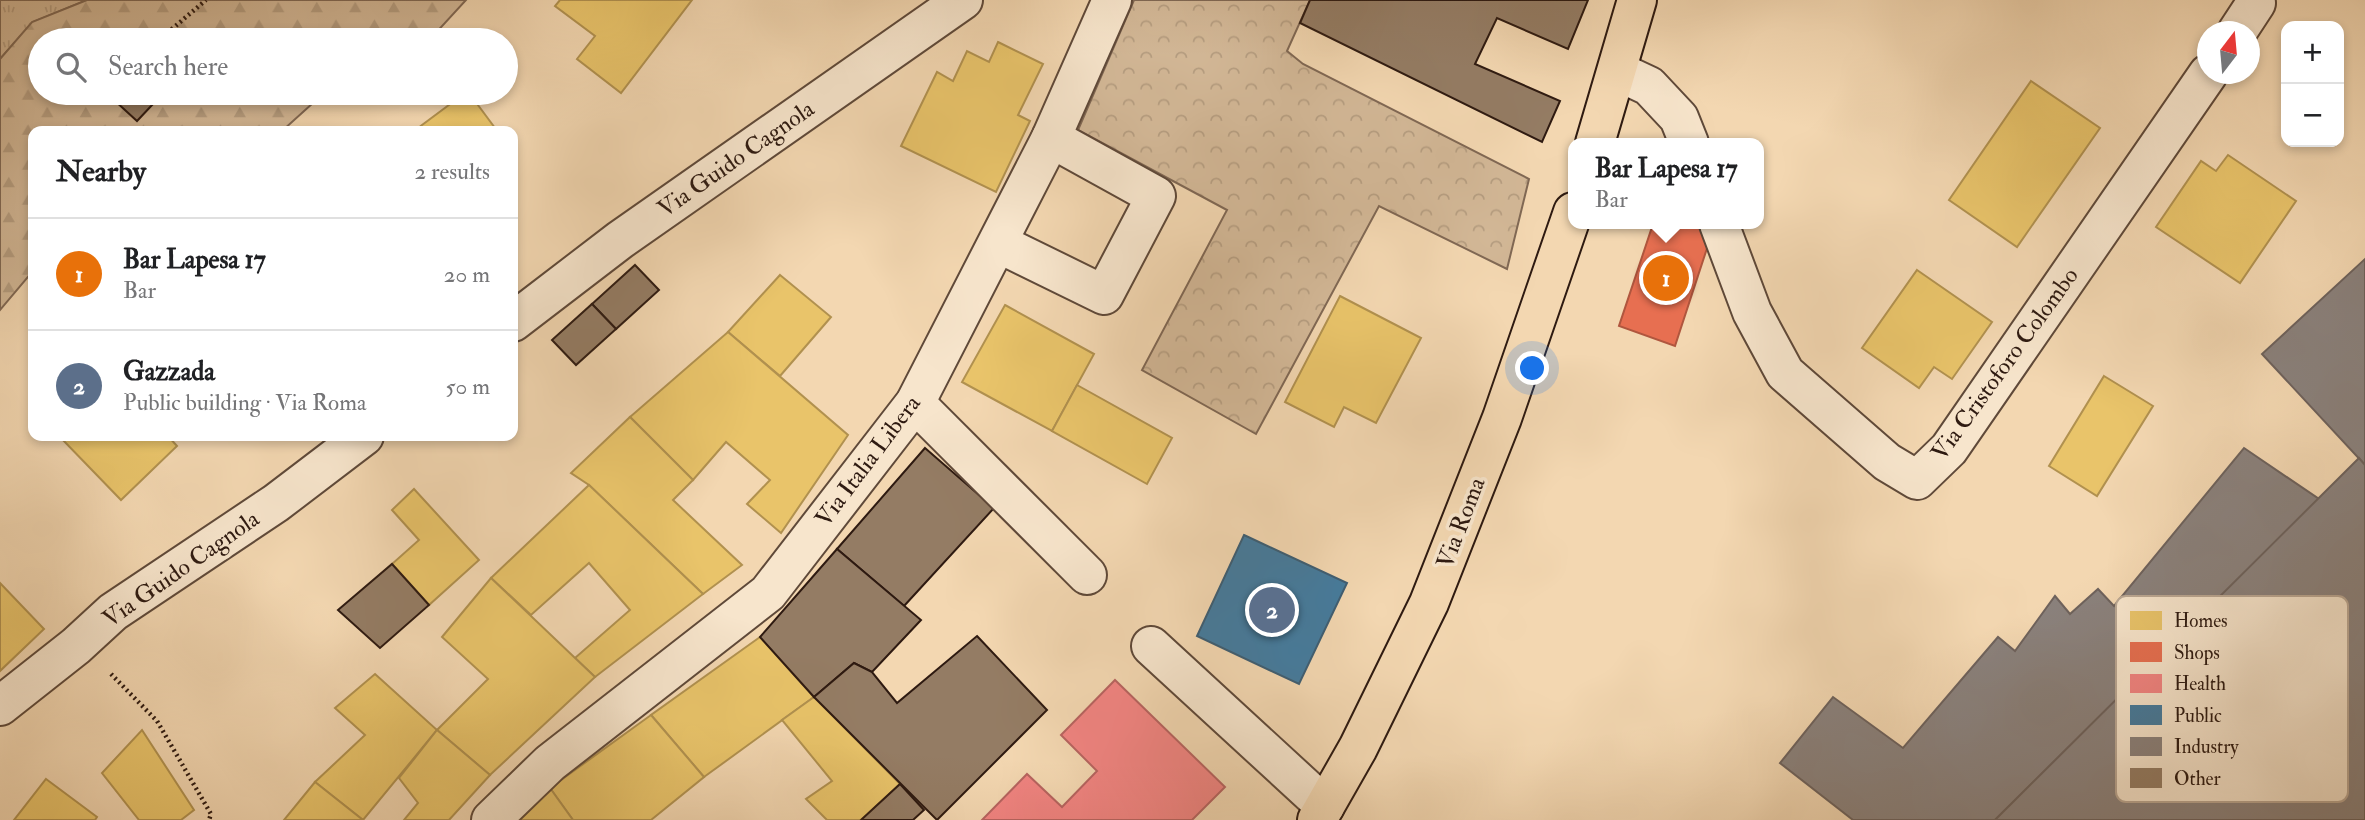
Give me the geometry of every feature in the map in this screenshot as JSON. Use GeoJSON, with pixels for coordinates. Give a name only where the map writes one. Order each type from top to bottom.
{"type":"FeatureCollection","features":[{"type":"Feature","properties":{"kind":"main road"},"geometry":{"type":"LineString","coordinates":[[1597,138],[1637,0]]}},
{"type":"Feature","properties":{"kind":"main road","name":"Via Roma"},"geometry":{"type":"LineString","coordinates":[[1321,813],[1358,748],[1429,603],[1502,418],[1568,227]]}},
{"type":"Feature","properties":{"kind":"street","name":"Via Guido Cagnola"},"geometry":{"type":"LineString","coordinates":[[518,318],[620,240],[963,0]]}},
{"type":"Feature","properties":{"kind":"street","name":"Via Italia Libera"},"geometry":{"type":"LineString","coordinates":[[491,820],[550,763],[768,593],[915,403],[1051,138],[1112,0]]}},
{"type":"Feature","properties":{"kind":"street"},"geometry":{"type":"LineString","coordinates":[[1617,71],[1649,86],[1679,118],[1687,138]]}},
{"type":"Feature","properties":{"kind":"street","name":"Via Cristoforo Colombo"},"geometry":{"type":"LineString","coordinates":[[1721,229],[1752,312],[1786,373],[1887,462],[1917,480],[1949,449],[2201,84]]}},
{"type":"Feature","properties":{"kind":"street"},"geometry":{"type":"LineString","coordinates":[[998,243],[1104,295],[1156,196],[1051,138]]}},
{"type":"Feature","properties":{"kind":"street"},"geometry":{"type":"LineString","coordinates":[[915,403],[1087,575]]}},
{"type":"Feature","properties":{"kind":"street","name":"Via Guido Cagnola"},"geometry":{"type":"LineString","coordinates":[[0,706],[76,646],[113,612],[276,503],[357,441]]}},
{"type":"Feature","properties":{"kind":"street"},"geometry":{"type":"LineString","coordinates":[[1151,646],[1321,813]]}},
{"type":"Feature","properties":{"kind":"path"},"geometry":{"type":"LineString","coordinates":[[173,28],[206,0]]}},
{"type":"Feature","properties":{"kind":"path"},"geometry":{"type":"LineString","coordinates":[[104,667],[157,721],[211,814],[209,820]]}},
{"type":"Feature","properties":{"kind":"green space"},"geometry":{"type":"Polygon","coordinates":[[[0,0],[87,0],[33,22],[0,59],[0,0]]]}},
{"type":"Feature","properties":{"kind":"green space"},"geometry":{"type":"Polygon","coordinates":[[[87,0],[466,0],[440,28],[28,28],[28,105],[311,105],[288,126],[28,126],[28,277],[0,310],[0,59],[32,22],[87,0]]]}},
{"type":"Feature","properties":{"kind":"green space"},"geometry":{"type":"Polygon","coordinates":[[[1134,0],[1310,0],[1287,51],[1303,64],[1529,179],[1507,269],[1379,206],[1256,434],[1142,370],[1227,210],[1078,130],[1134,0]]]}},
{"type":"Feature","properties":{"kind":"building: Homes"},"geometry":{"type":"Polygon","coordinates":[[[560,0],[692,0],[621,93],[577,59],[595,36],[555,6],[560,0]]]}},
{"type":"Feature","properties":{"kind":"building: Homes"},"geometry":{"type":"Polygon","coordinates":[[[998,42],[1043,64],[1018,115],[1030,121],[996,192],[901,146],[937,72],[953,81],[967,51],[989,62],[998,42]]]}},
{"type":"Feature","properties":{"kind":"building: Homes"},"geometry":{"type":"Polygon","coordinates":[[[2031,81],[2100,128],[2017,247],[1949,200],[2031,81]]]}},
{"type":"Feature","properties":{"kind":"building: Homes"},"geometry":{"type":"Polygon","coordinates":[[[449,105],[478,105],[494,126],[421,126],[449,105]]]}},
{"type":"Feature","properties":{"kind":"building: Homes"},"geometry":{"type":"Polygon","coordinates":[[[2228,155],[2296,201],[2240,283],[2156,227],[2201,161],[2216,171],[2228,155]]]}},
{"type":"Feature","properties":{"kind":"building: Homes"},"geometry":{"type":"Polygon","coordinates":[[[1917,270],[1992,322],[1952,379],[1934,367],[1919,388],[1862,348],[1917,270]]]}},
{"type":"Feature","properties":{"kind":"building: Homes"},"geometry":{"type":"Polygon","coordinates":[[[780,275],[831,317],[780,376],[728,332],[780,275]]]}},
{"type":"Feature","properties":{"kind":"building: Homes"},"geometry":{"type":"Polygon","coordinates":[[[1340,296],[1421,338],[1376,423],[1344,407],[1334,427],[1285,402],[1340,296]]]}},
{"type":"Feature","properties":{"kind":"building: Homes"},"geometry":{"type":"Polygon","coordinates":[[[1005,305],[1094,354],[1052,431],[962,382],[1005,305]]]}},
{"type":"Feature","properties":{"kind":"building: Homes"},"geometry":{"type":"Polygon","coordinates":[[[728,332],[848,435],[781,533],[747,504],[770,480],[726,442],[693,480],[630,417],[728,332]]]}},
{"type":"Feature","properties":{"kind":"building: Homes"},"geometry":{"type":"Polygon","coordinates":[[[2104,376],[2153,406],[2097,496],[2049,466],[2104,376]]]}},
{"type":"Feature","properties":{"kind":"building: Homes"},"geometry":{"type":"Polygon","coordinates":[[[1077,385],[1172,438],[1147,484],[1052,431],[1077,385]]]}},
{"type":"Feature","properties":{"kind":"building: Homes"},"geometry":{"type":"Polygon","coordinates":[[[630,417],[693,480],[673,500],[742,565],[703,594],[589,485],[571,473],[630,417]]]}},
{"type":"Feature","properties":{"kind":"building: Homes"},"geometry":{"type":"Polygon","coordinates":[[[64,441],[172,441],[177,446],[121,500],[64,441]]]}},
{"type":"Feature","properties":{"kind":"building: Homes"},"geometry":{"type":"Polygon","coordinates":[[[589,485],[703,594],[595,677],[575,658],[630,610],[589,563],[531,615],[491,578],[589,485]]]}},
{"type":"Feature","properties":{"kind":"building: Homes"},"geometry":{"type":"Polygon","coordinates":[[[414,489],[479,560],[429,605],[392,564],[419,540],[392,510],[414,489]]]}},
{"type":"Feature","properties":{"kind":"building: Homes"},"geometry":{"type":"Polygon","coordinates":[[[491,578],[595,677],[490,775],[437,730],[488,679],[442,637],[491,578]]]}},
{"type":"Feature","properties":{"kind":"building: Homes"},"geometry":{"type":"Polygon","coordinates":[[[0,583],[44,629],[0,671],[0,583]]]}},
{"type":"Feature","properties":{"kind":"building: Homes"},"geometry":{"type":"Polygon","coordinates":[[[760,637],[814,697],[704,777],[651,715],[760,637]]]}},
{"type":"Feature","properties":{"kind":"building: Homes"},"geometry":{"type":"Polygon","coordinates":[[[375,674],[437,730],[363,820],[315,782],[365,735],[335,708],[375,674]]]}},
{"type":"Feature","properties":{"kind":"building: Homes"},"geometry":{"type":"Polygon","coordinates":[[[814,697],[900,784],[861,820],[827,820],[806,799],[832,781],[782,720],[814,697]]]}},
{"type":"Feature","properties":{"kind":"building: Homes"},"geometry":{"type":"Polygon","coordinates":[[[651,715],[704,777],[651,820],[573,820],[550,788],[651,715]]]}},
{"type":"Feature","properties":{"kind":"building: Homes"},"geometry":{"type":"Polygon","coordinates":[[[142,730],[194,810],[181,820],[139,820],[102,773],[142,730]]]}},
{"type":"Feature","properties":{"kind":"building: Homes"},"geometry":{"type":"Polygon","coordinates":[[[437,730],[490,775],[449,820],[404,820],[418,803],[399,778],[437,730]]]}},
{"type":"Feature","properties":{"kind":"building: Homes"},"geometry":{"type":"Polygon","coordinates":[[[46,779],[97,817],[95,820],[14,820],[46,779]]]}},
{"type":"Feature","properties":{"kind":"building: Homes"},"geometry":{"type":"Polygon","coordinates":[[[315,782],[363,820],[284,820],[315,782]]]}},
{"type":"Feature","properties":{"kind":"building: Homes"},"geometry":{"type":"Polygon","coordinates":[[[550,788],[573,820],[517,820],[550,788]]]}},
{"type":"Feature","properties":{"kind":"building: Shops"},"geometry":{"type":"Polygon","coordinates":[[[1651,229],[1713,230],[1675,346],[1619,326],[1651,229]]]}},
{"type":"Feature","properties":{"kind":"building: Health"},"geometry":{"type":"Polygon","coordinates":[[[1115,680],[1225,787],[1192,820],[982,820],[1027,774],[1062,807],[1097,771],[1061,735],[1115,680]]]}},
{"type":"Feature","properties":{"kind":"building: Public"},"geometry":{"type":"Polygon","coordinates":[[[1244,535],[1347,583],[1299,684],[1197,636],[1244,535]]]}},
{"type":"Feature","properties":{"kind":"building: Industry"},"geometry":{"type":"Polygon","coordinates":[[[2365,259],[2365,465],[2262,354],[2365,259]]]}},
{"type":"Feature","properties":{"kind":"building: Industry"},"geometry":{"type":"Polygon","coordinates":[[[2244,448],[2319,499],[2221,596],[2122,596],[2244,448]]]}},
{"type":"Feature","properties":{"kind":"building: Industry"},"geometry":{"type":"Polygon","coordinates":[[[2359,458],[2365,465],[2365,820],[1995,820],[2116,700],[2116,802],[2348,802],[2348,596],[2220,596],[2359,458]]]}},
{"type":"Feature","properties":{"kind":"building: Industry"},"geometry":{"type":"Polygon","coordinates":[[[2098,589],[2114,606],[2116,604],[2116,700],[1995,820],[1853,820],[1780,763],[1833,697],[1903,748],[1998,637],[2015,651],[2055,596],[2070,614],[2098,589]]]}},
{"type":"Feature","properties":{"kind":"building: Other"},"geometry":{"type":"Polygon","coordinates":[[[1310,0],[1588,0],[1568,49],[1497,18],[1475,64],[1560,101],[1542,142],[1300,23],[1310,0]]]}},
{"type":"Feature","properties":{"kind":"building: Other"},"geometry":{"type":"Polygon","coordinates":[[[119,105],[152,105],[137,121],[119,105]]]}},
{"type":"Feature","properties":{"kind":"building: Other"},"geometry":{"type":"Polygon","coordinates":[[[635,265],[659,290],[616,329],[592,304],[635,265]]]}},
{"type":"Feature","properties":{"kind":"building: Other"},"geometry":{"type":"Polygon","coordinates":[[[592,304],[616,329],[576,365],[552,340],[592,304]]]}},
{"type":"Feature","properties":{"kind":"building: Other"},"geometry":{"type":"Polygon","coordinates":[[[925,448],[994,508],[904,606],[837,549],[925,448]]]}},
{"type":"Feature","properties":{"kind":"building: Other"},"geometry":{"type":"Polygon","coordinates":[[[837,549],[921,620],[872,672],[854,663],[814,697],[760,637],[837,549]]]}},
{"type":"Feature","properties":{"kind":"building: Other"},"geometry":{"type":"Polygon","coordinates":[[[392,564],[429,605],[380,648],[338,610],[392,564]]]}},
{"type":"Feature","properties":{"kind":"building: Other"},"geometry":{"type":"Polygon","coordinates":[[[977,636],[1047,710],[937,820],[814,697],[854,663],[872,672],[897,703],[977,636]]]}},
{"type":"Feature","properties":{"kind":"building: Other"},"geometry":{"type":"Polygon","coordinates":[[[900,784],[924,810],[913,820],[861,820],[900,784]]]}},
{"type":"Feature","properties":{"kind":"place","name":"Bar Lapesa 17"},"geometry":{"type":"Point","coordinates":[1666,278]}},
{"type":"Feature","properties":{"kind":"place","name":"Gazzada"},"geometry":{"type":"Point","coordinates":[1272,610]}}]}
